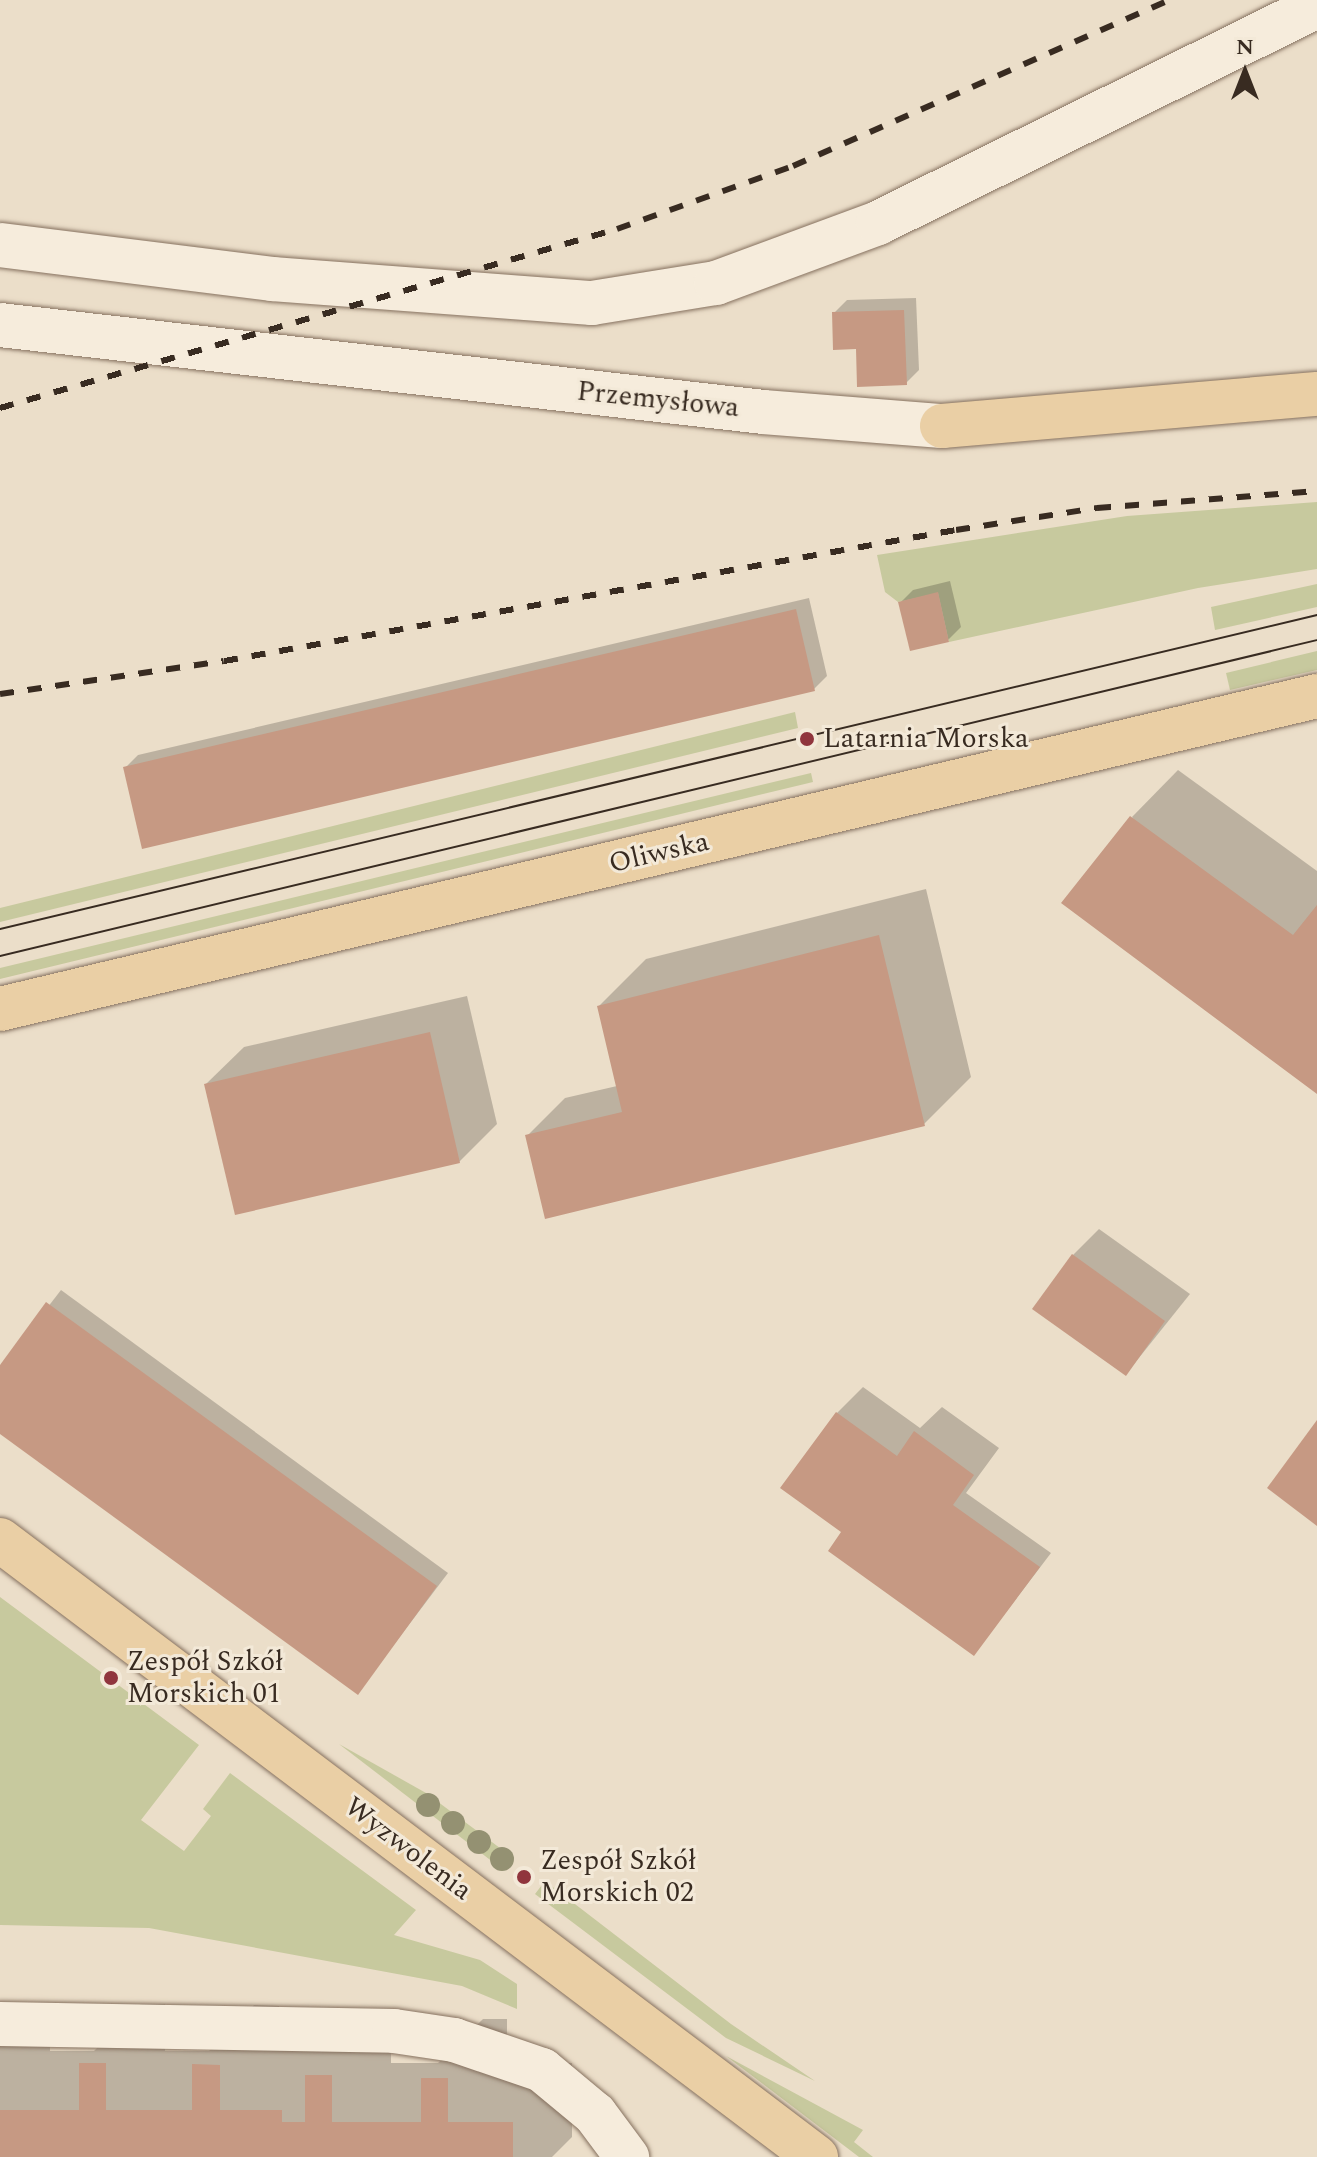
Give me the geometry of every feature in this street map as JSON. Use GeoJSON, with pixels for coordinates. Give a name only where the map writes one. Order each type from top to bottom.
{"type":"FeatureCollection","features":[{"type":"Feature","properties":{"kind":"main road","name":"Przemysłowa"},"geometry":{"type":"LineString","coordinates":[[942,426],[1317,394]]}},
{"type":"Feature","properties":{"kind":"main road","name":"Oliwska"},"geometry":{"type":"LineString","coordinates":[[0,1009],[1317,696]]}},
{"type":"Feature","properties":{"kind":"main road","name":"Wyzwolenia"},"geometry":{"type":"LineString","coordinates":[[0,1540],[816,2157]]}},
{"type":"Feature","properties":{"kind":"street"},"geometry":{"type":"LineString","coordinates":[[0,245],[272,279],[592,303],[716,283],[878,223],[1317,6]]}},
{"type":"Feature","properties":{"kind":"street","name":"Przemysłowa"},"geometry":{"type":"LineString","coordinates":[[0,325],[763,412],[942,426]]}},
{"type":"Feature","properties":{"kind":"street"},"geometry":{"type":"LineString","coordinates":[[0,2024],[394,2031],[454,2040],[542,2070],[595,2114],[627,2157]]}},
{"type":"Feature","properties":{"kind":"green space"},"geometry":{"type":"Polygon","coordinates":[[[1317,502],[1317,569],[1198,588],[949,642],[938,593],[898,602],[885,592],[877,555],[1127,516],[1317,502]]]}},
{"type":"Feature","properties":{"kind":"green space"},"geometry":{"type":"Polygon","coordinates":[[[1317,584],[1317,607],[1215,630],[1211,607],[1317,584]]]}},
{"type":"Feature","properties":{"kind":"green space"},"geometry":{"type":"Polygon","coordinates":[[[1317,651],[1317,670],[1230,690],[1226,673],[1317,651]]]}},
{"type":"Feature","properties":{"kind":"green space"},"geometry":{"type":"Polygon","coordinates":[[[795,712],[798,728],[0,922],[0,908],[795,712]]]}},
{"type":"Feature","properties":{"kind":"green space"},"geometry":{"type":"Polygon","coordinates":[[[811,773],[813,782],[0,979],[0,968],[811,773]]]}},
{"type":"Feature","properties":{"kind":"green space"},"geometry":{"type":"Polygon","coordinates":[[[0,1597],[199,1745],[141,1820],[184,1851],[211,1816],[203,1809],[230,1773],[416,1910],[394,1935],[480,1960],[517,1984],[517,2009],[462,1986],[149,1928],[0,1925],[0,1597]]]}},
{"type":"Feature","properties":{"kind":"green space"},"geometry":{"type":"Polygon","coordinates":[[[339,1744],[426,1793],[512,1857],[502,1869],[339,1744]]]}},
{"type":"Feature","properties":{"kind":"green space"},"geometry":{"type":"Polygon","coordinates":[[[545,1881],[731,2024],[815,2081],[726,2038],[535,1894],[545,1881]]]}},
{"type":"Feature","properties":{"kind":"green space"},"geometry":{"type":"Polygon","coordinates":[[[726,2056],[863,2130],[854,2142],[873,2157],[859,2157],[726,2056]]]}},
{"type":"Feature","properties":{"kind":"building"},"geometry":{"type":"Polygon","coordinates":[[[904,310],[907,385],[857,387],[856,349],[833,350],[832,312],[904,310]]]}},
{"type":"Feature","properties":{"kind":"building"},"geometry":{"type":"Polygon","coordinates":[[[938,592],[949,642],[910,651],[898,602],[938,592]]]}},
{"type":"Feature","properties":{"kind":"building"},"geometry":{"type":"Polygon","coordinates":[[[796,609],[815,691],[142,849],[123,767],[796,609]]]}},
{"type":"Feature","properties":{"kind":"building"},"geometry":{"type":"Polygon","coordinates":[[[1130,816],[1293,935],[1317,905],[1317,1094],[1061,903],[1130,816]]]}},
{"type":"Feature","properties":{"kind":"building"},"geometry":{"type":"Polygon","coordinates":[[[879,935],[925,1126],[545,1219],[525,1135],[622,1112],[597,1006],[879,935]]]}},
{"type":"Feature","properties":{"kind":"building"},"geometry":{"type":"Polygon","coordinates":[[[430,1032],[460,1163],[235,1215],[204,1084],[430,1032]]]}},
{"type":"Feature","properties":{"kind":"building"},"geometry":{"type":"Polygon","coordinates":[[[1072,1254],[1165,1321],[1126,1376],[1032,1309],[1072,1254]]]}},
{"type":"Feature","properties":{"kind":"building"},"geometry":{"type":"Polygon","coordinates":[[[46,1302],[437,1586],[358,1695],[0,1434],[0,1365],[46,1302]]]}},
{"type":"Feature","properties":{"kind":"building"},"geometry":{"type":"Polygon","coordinates":[[[836,1412],[897,1456],[914,1431],[974,1475],[953,1505],[1040,1567],[974,1656],[828,1551],[841,1532],[780,1488],[836,1412]]]}},
{"type":"Feature","properties":{"kind":"building"},"geometry":{"type":"Polygon","coordinates":[[[1317,1420],[1317,1526],[1267,1488],[1317,1420]]]}},
{"type":"Feature","properties":{"kind":"building"},"geometry":{"type":"Polygon","coordinates":[[[79,2063],[106,2063],[106,2110],[192,2110],[192,2064],[220,2065],[220,2110],[282,2110],[282,2122],[305,2122],[305,2075],[332,2075],[332,2122],[421,2122],[421,2078],[448,2078],[448,2122],[513,2122],[513,2157],[0,2157],[0,2110],[79,2110],[79,2063]]]}},
{"type":"Feature","properties":{"kind":"tram line"},"geometry":{"type":"LineString","coordinates":[[0,929],[1317,615]]}},
{"type":"Feature","properties":{"kind":"tram line"},"geometry":{"type":"LineString","coordinates":[[0,956],[1317,640]]}},
{"type":"Feature","properties":{"kind":"railway"},"geometry":{"type":"LineString","coordinates":[[0,408],[617,229],[793,166],[1170,0]]}},
{"type":"Feature","properties":{"kind":"railway"},"geometry":{"type":"LineString","coordinates":[[0,694],[224,661],[956,530],[1097,508],[1317,491]]}},
{"type":"Feature","properties":{"kind":"place","name":"Latarnia Morska"},"geometry":{"type":"Point","coordinates":[807,739]}},
{"type":"Feature","properties":{"kind":"place","name":"Zespół Szkół Morskich 01"},"geometry":{"type":"Point","coordinates":[111,1678]}},
{"type":"Feature","properties":{"kind":"place","name":"Zespół Szkół Morskich 02"},"geometry":{"type":"Point","coordinates":[524,1877]}}]}
